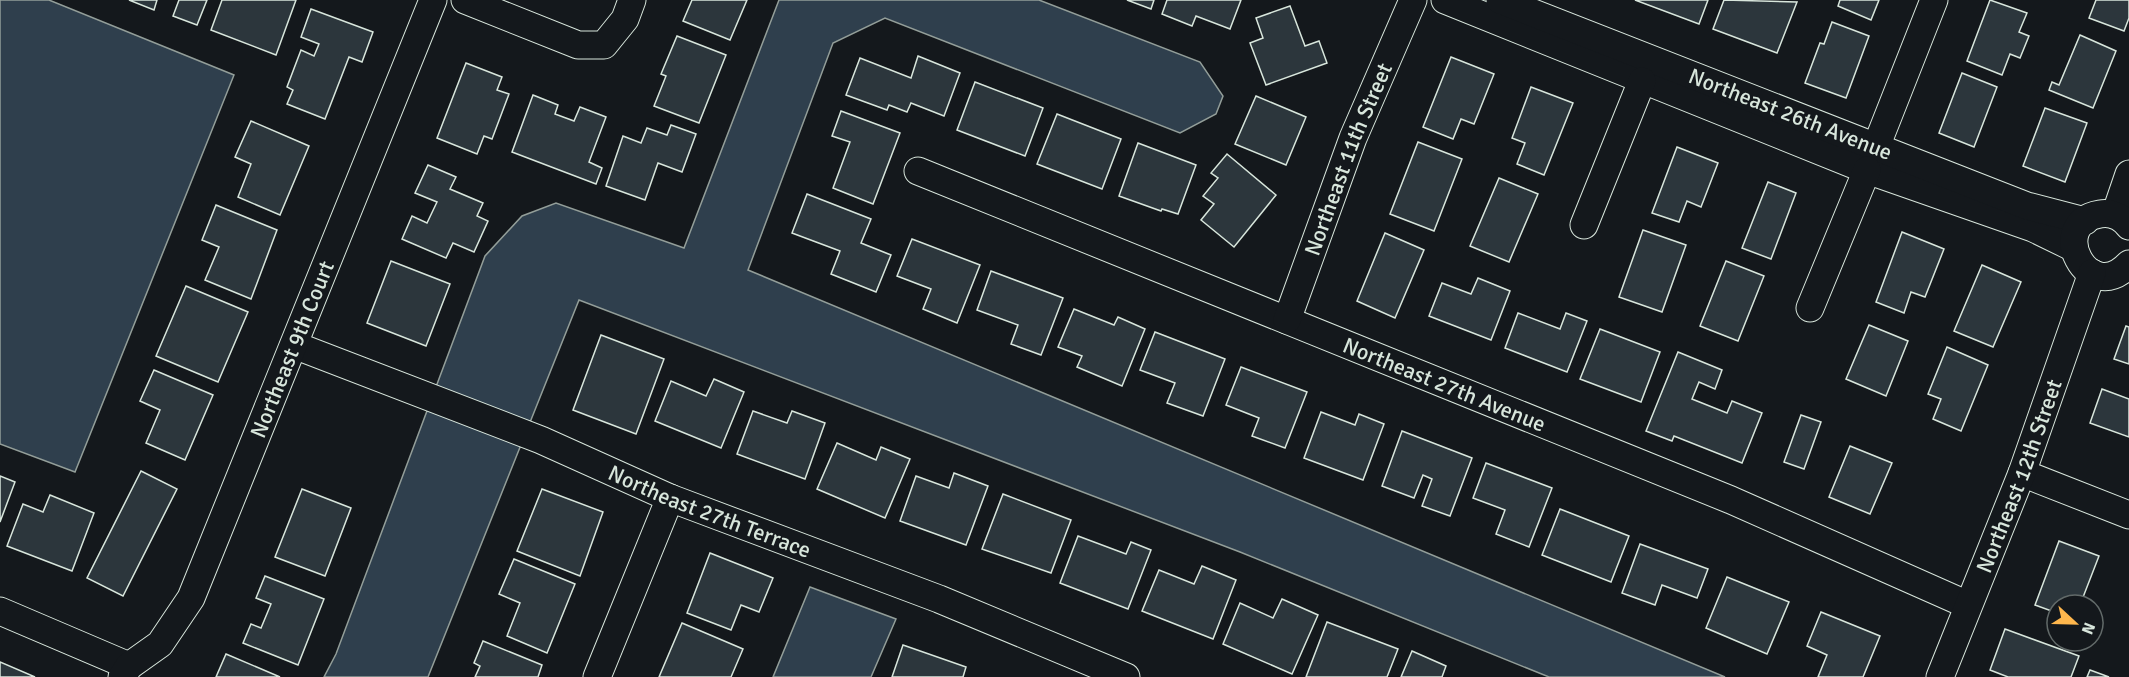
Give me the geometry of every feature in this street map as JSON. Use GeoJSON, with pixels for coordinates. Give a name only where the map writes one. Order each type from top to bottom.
{"type":"FeatureCollection","features":[{"type":"Feature","properties":{"kind":"street","name":"Northeast 9th Court"},"geometry":{"type":"LineString","coordinates":[[125,672],[160,644],[191,598],[433,0]]}},
{"type":"Feature","properties":{"kind":"street"},"geometry":{"type":"LineString","coordinates":[[465,0],[578,45],[604,45],[625,19],[632,0]]}},
{"type":"Feature","properties":{"kind":"street","name":"Northeast 11th Street"},"geometry":{"type":"LineString","coordinates":[[1287,320],[1353,138],[1413,0]]}},
{"type":"Feature","properties":{"kind":"street","name":"Northeast 26th Avenue"},"geometry":{"type":"LineString","coordinates":[[1445,0],[1642,81],[1872,158],[2027,206],[2085,221]]}},
{"type":"Feature","properties":{"kind":"street","name":"Northeast 26th Avenue"},"geometry":{"type":"LineString","coordinates":[[1500,0],[1872,158],[2074,248]]}},
{"type":"Feature","properties":{"kind":"street"},"geometry":{"type":"LineString","coordinates":[[1872,158],[1934,0]]}},
{"type":"Feature","properties":{"kind":"street"},"geometry":{"type":"LineString","coordinates":[[1584,225],[1642,81]]}},
{"type":"Feature","properties":{"kind":"street","name":"Northeast 26th Avenue"},"geometry":{"type":"LineString","coordinates":[[1810,308],[1872,158]]}},
{"type":"Feature","properties":{"kind":"street","name":"Northeast 27th Avenue"},"geometry":{"type":"LineString","coordinates":[[918,171],[1731,500],[1968,605]]}},
{"type":"Feature","properties":{"kind":"street"},"geometry":{"type":"LineString","coordinates":[[2128,265],[2114,275],[2103,276],[2092,273],[2083,267],[2074,248],[2078,228],[2085,221],[2104,213],[2122,220],[2129,174]]}},
{"type":"Feature","properties":{"kind":"street","name":"Northeast 12th Street"},"geometry":{"type":"LineString","coordinates":[[1940,677],[2022,473],[2092,273]]}},
{"type":"Feature","properties":{"kind":"street","name":"Northeast 27th Terrace"},"geometry":{"type":"LineString","coordinates":[[294,345],[541,440],[670,498],[939,599],[1126,677]]}},
{"type":"Feature","properties":{"kind":"street"},"geometry":{"type":"LineString","coordinates":[[2022,473],[2129,515]]}},
{"type":"Feature","properties":{"kind":"street"},"geometry":{"type":"LineString","coordinates":[[597,677],[670,498]]}},
{"type":"Feature","properties":{"kind":"street"},"geometry":{"type":"LineString","coordinates":[[0,611],[125,672]]}},
{"type":"Feature","properties":{"kind":"water"},"geometry":{"type":"Polygon","coordinates":[[[0,0],[49,0],[234,75],[75,472],[0,444],[0,0]]]}},
{"type":"Feature","properties":{"kind":"water"},"geometry":{"type":"Polygon","coordinates":[[[779,0],[1039,0],[1200,62],[1223,96],[1216,114],[1180,133],[885,18],[833,43],[748,270],[1725,677],[1549,677],[1240,552],[579,300],[428,677],[324,677],[336,654],[485,256],[522,216],[556,203],[684,248],[779,0]]]}},
{"type":"Feature","properties":{"kind":"water"},"geometry":{"type":"Polygon","coordinates":[[[810,587],[896,619],[871,677],[773,677],[810,587]]]}},
{"type":"Feature","properties":{"kind":"building"},"geometry":{"type":"Polygon","coordinates":[[[129,0],[157,0],[154,10],[129,0]]]}},
{"type":"Feature","properties":{"kind":"building"},"geometry":{"type":"Polygon","coordinates":[[[179,0],[207,0],[197,25],[173,16],[179,0]]]}},
{"type":"Feature","properties":{"kind":"building"},"geometry":{"type":"Polygon","coordinates":[[[222,0],[296,0],[276,55],[211,30],[222,0]]]}},
{"type":"Feature","properties":{"kind":"building"},"geometry":{"type":"Polygon","coordinates":[[[692,0],[747,0],[730,40],[683,21],[692,0]]]}},
{"type":"Feature","properties":{"kind":"building"},"geometry":{"type":"Polygon","coordinates":[[[1127,0],[1154,0],[1151,9],[1127,0]]]}},
{"type":"Feature","properties":{"kind":"building"},"geometry":{"type":"Polygon","coordinates":[[[1167,0],[1241,0],[1230,29],[1196,16],[1192,26],[1162,14],[1167,0]]]}},
{"type":"Feature","properties":{"kind":"building"},"geometry":{"type":"Polygon","coordinates":[[[1635,0],[1708,0],[1699,24],[1635,0]]]}},
{"type":"Feature","properties":{"kind":"building"},"geometry":{"type":"Polygon","coordinates":[[[1724,0],[1797,2],[1777,53],[1713,29],[1724,0]]]}},
{"type":"Feature","properties":{"kind":"building"},"geometry":{"type":"Polygon","coordinates":[[[1840,0],[1879,0],[1871,20],[1838,6],[1840,0]]]}},
{"type":"Feature","properties":{"kind":"building"},"geometry":{"type":"Polygon","coordinates":[[[1990,0],[2027,13],[2019,32],[2029,36],[2020,58],[2010,54],[2002,75],[1967,61],[1990,0]]]}},
{"type":"Feature","properties":{"kind":"building"},"geometry":{"type":"Polygon","coordinates":[[[2096,0],[2129,0],[2129,18],[2124,31],[2089,18],[2096,0]]]}},
{"type":"Feature","properties":{"kind":"building"},"geometry":{"type":"Polygon","coordinates":[[[1290,6],[1305,46],[1319,41],[1327,63],[1266,85],[1250,43],[1263,38],[1256,18],[1290,6]]]}},
{"type":"Feature","properties":{"kind":"building"},"geometry":{"type":"Polygon","coordinates":[[[311,9],[373,32],[362,62],[349,57],[325,119],[287,104],[293,90],[287,87],[301,50],[314,56],[319,44],[301,37],[311,9]]]}},
{"type":"Feature","properties":{"kind":"building"},"geometry":{"type":"Polygon","coordinates":[[[1832,22],[1869,36],[1846,98],[1805,83],[1820,43],[1824,44],[1832,22]]]}},
{"type":"Feature","properties":{"kind":"building"},"geometry":{"type":"Polygon","coordinates":[[[2080,35],[2116,51],[2093,108],[2049,90],[2052,82],[2059,85],[2080,35]]]}},
{"type":"Feature","properties":{"kind":"building"},"geometry":{"type":"Polygon","coordinates":[[[677,36],[726,55],[699,123],[654,106],[666,76],[661,74],[677,36]]]}},
{"type":"Feature","properties":{"kind":"building"},"geometry":{"type":"Polygon","coordinates":[[[918,56],[960,73],[944,116],[911,103],[907,112],[889,105],[887,110],[846,95],[860,58],[911,78],[918,56]]]}},
{"type":"Feature","properties":{"kind":"building"},"geometry":{"type":"Polygon","coordinates":[[[1451,57],[1494,74],[1474,124],[1461,119],[1453,139],[1423,127],[1451,57]]]}},
{"type":"Feature","properties":{"kind":"building"},"geometry":{"type":"Polygon","coordinates":[[[466,63],[502,77],[497,90],[509,94],[492,139],[484,136],[477,154],[437,138],[466,63]]]}},
{"type":"Feature","properties":{"kind":"building"},"geometry":{"type":"Polygon","coordinates":[[[1962,73],[1997,87],[1974,147],[1939,133],[1962,73]]]}},
{"type":"Feature","properties":{"kind":"building"},"geometry":{"type":"Polygon","coordinates":[[[975,82],[1043,108],[1025,156],[957,130],[975,82]]]}},
{"type":"Feature","properties":{"kind":"building"},"geometry":{"type":"Polygon","coordinates":[[[1531,87],[1573,103],[1544,175],[1517,164],[1525,143],[1512,138],[1531,87]]]}},
{"type":"Feature","properties":{"kind":"building"},"geometry":{"type":"Polygon","coordinates":[[[533,95],[558,105],[555,114],[574,121],[580,107],[606,117],[589,162],[602,168],[596,184],[512,152],[533,95]]]}},
{"type":"Feature","properties":{"kind":"building"},"geometry":{"type":"Polygon","coordinates":[[[1256,96],[1306,117],[1286,165],[1235,144],[1256,96]]]}},
{"type":"Feature","properties":{"kind":"building"},"geometry":{"type":"Polygon","coordinates":[[[2045,108],[2087,123],[2065,182],[2023,166],[2045,108]]]}},
{"type":"Feature","properties":{"kind":"building"},"geometry":{"type":"Polygon","coordinates":[[[841,111],[900,133],[873,204],[833,188],[850,142],[832,136],[841,111]]]}},
{"type":"Feature","properties":{"kind":"building"},"geometry":{"type":"Polygon","coordinates":[[[1057,114],[1121,139],[1102,189],[1037,164],[1057,114]]]}},
{"type":"Feature","properties":{"kind":"building"},"geometry":{"type":"Polygon","coordinates":[[[251,121],[309,146],[280,215],[238,197],[251,164],[235,157],[251,121]]]}},
{"type":"Feature","properties":{"kind":"building"},"geometry":{"type":"Polygon","coordinates":[[[671,125],[696,134],[682,172],[658,163],[645,200],[606,186],[623,136],[641,143],[647,128],[667,135],[671,125]]]}},
{"type":"Feature","properties":{"kind":"building"},"geometry":{"type":"Polygon","coordinates":[[[1418,142],[1462,159],[1434,231],[1390,214],[1418,142]]]}},
{"type":"Feature","properties":{"kind":"building"},"geometry":{"type":"Polygon","coordinates":[[[1138,143],[1196,165],[1178,214],[1162,209],[1161,211],[1119,196],[1138,143]]]}},
{"type":"Feature","properties":{"kind":"building"},"geometry":{"type":"Polygon","coordinates":[[[1677,147],[1718,163],[1701,207],[1687,201],[1679,222],[1652,213],[1677,147]]]}},
{"type":"Feature","properties":{"kind":"building"},"geometry":{"type":"Polygon","coordinates":[[[1227,154],[1276,195],[1234,247],[1201,220],[1214,204],[1203,196],[1218,178],[1211,173],[1227,154]]]}},
{"type":"Feature","properties":{"kind":"building"},"geometry":{"type":"Polygon","coordinates":[[[428,165],[456,177],[450,189],[483,203],[477,216],[488,221],[474,252],[453,243],[446,258],[402,239],[412,216],[427,223],[437,202],[415,193],[428,165]]]}},
{"type":"Feature","properties":{"kind":"building"},"geometry":{"type":"Polygon","coordinates":[[[1499,178],[1538,194],[1509,262],[1470,246],[1499,178]]]}},
{"type":"Feature","properties":{"kind":"building"},"geometry":{"type":"Polygon","coordinates":[[[1768,182],[1796,193],[1771,259],[1742,248],[1768,182]]]}},
{"type":"Feature","properties":{"kind":"building"},"geometry":{"type":"Polygon","coordinates":[[[807,194],[871,219],[861,243],[891,255],[876,292],[831,274],[840,251],[792,233],[807,194]]]}},
{"type":"Feature","properties":{"kind":"building"},"geometry":{"type":"Polygon","coordinates":[[[216,205],[277,230],[251,299],[205,280],[219,247],[202,240],[216,205]]]}},
{"type":"Feature","properties":{"kind":"building"},"geometry":{"type":"Polygon","coordinates":[[[1643,230],[1686,245],[1662,312],[1619,297],[1643,230]]]}},
{"type":"Feature","properties":{"kind":"building"},"geometry":{"type":"Polygon","coordinates":[[[1902,232],[1944,249],[1925,297],[1911,292],[1904,313],[1876,302],[1902,232]]]}},
{"type":"Feature","properties":{"kind":"building"},"geometry":{"type":"Polygon","coordinates":[[[1385,233],[1424,250],[1395,318],[1357,301],[1385,233]]]}},
{"type":"Feature","properties":{"kind":"building"},"geometry":{"type":"Polygon","coordinates":[[[912,239],[980,265],[957,323],[923,309],[931,289],[897,276],[912,239]]]}},
{"type":"Feature","properties":{"kind":"building"},"geometry":{"type":"Polygon","coordinates":[[[391,261],[450,284],[426,346],[367,323],[391,261]]]}},
{"type":"Feature","properties":{"kind":"building"},"geometry":{"type":"Polygon","coordinates":[[[1726,261],[1764,276],[1738,341],[1700,326],[1726,261]]]}},
{"type":"Feature","properties":{"kind":"building"},"geometry":{"type":"Polygon","coordinates":[[[1982,265],[2021,282],[1993,347],[1954,331],[1982,265]]]}},
{"type":"Feature","properties":{"kind":"building"},"geometry":{"type":"Polygon","coordinates":[[[991,271],[1063,298],[1041,355],[1011,344],[1018,325],[977,310],[991,271]]]}},
{"type":"Feature","properties":{"kind":"building"},"geometry":{"type":"Polygon","coordinates":[[[1478,278],[1510,291],[1491,340],[1429,316],[1442,283],[1471,294],[1478,278]]]}},
{"type":"Feature","properties":{"kind":"building"},"geometry":{"type":"Polygon","coordinates":[[[186,286],[248,312],[218,382],[156,356],[186,286]]]}},
{"type":"Feature","properties":{"kind":"building"},"geometry":{"type":"Polygon","coordinates":[[[1074,309],[1114,325],[1118,317],[1145,329],[1122,386],[1077,367],[1082,356],[1058,347],[1074,309]]]}},
{"type":"Feature","properties":{"kind":"building"},"geometry":{"type":"Polygon","coordinates":[[[1518,313],[1560,329],[1566,313],[1587,321],[1567,372],[1505,348],[1518,313]]]}},
{"type":"Feature","properties":{"kind":"building"},"geometry":{"type":"Polygon","coordinates":[[[1869,325],[1908,341],[1886,396],[1846,379],[1869,325]]]}},
{"type":"Feature","properties":{"kind":"building"},"geometry":{"type":"Polygon","coordinates":[[[2126,326],[2129,327],[2129,364],[2114,359],[2126,326]]]}},
{"type":"Feature","properties":{"kind":"building"},"geometry":{"type":"Polygon","coordinates":[[[1600,329],[1660,352],[1641,402],[1580,379],[1600,329]]]}},
{"type":"Feature","properties":{"kind":"building"},"geometry":{"type":"Polygon","coordinates":[[[1155,332],[1225,359],[1203,416],[1167,403],[1175,383],[1140,370],[1155,332]]]}},
{"type":"Feature","properties":{"kind":"building"},"geometry":{"type":"Polygon","coordinates":[[[601,335],[664,359],[636,434],[573,410],[601,335]]]}},
{"type":"Feature","properties":{"kind":"building"},"geometry":{"type":"Polygon","coordinates":[[[1947,347],[1988,365],[1961,431],[1933,419],[1941,399],[1928,394],[1947,347]]]}},
{"type":"Feature","properties":{"kind":"building"},"geometry":{"type":"Polygon","coordinates":[[[1678,352],[1722,370],[1715,389],[1699,382],[1692,399],[1727,413],[1732,401],[1762,413],[1742,463],[1674,436],[1672,441],[1646,431],[1678,352]]]}},
{"type":"Feature","properties":{"kind":"building"},"geometry":{"type":"Polygon","coordinates":[[[1241,367],[1307,392],[1285,448],[1252,436],[1259,418],[1226,405],[1241,367]]]}},
{"type":"Feature","properties":{"kind":"building"},"geometry":{"type":"Polygon","coordinates":[[[154,370],[213,395],[185,460],[146,443],[160,410],[140,401],[154,370]]]}},
{"type":"Feature","properties":{"kind":"building"},"geometry":{"type":"Polygon","coordinates":[[[714,379],[744,392],[721,448],[655,421],[671,381],[706,396],[714,379]]]}},
{"type":"Feature","properties":{"kind":"building"},"geometry":{"type":"Polygon","coordinates":[[[2102,389],[2129,399],[2129,437],[2090,423],[2102,389]]]}},
{"type":"Feature","properties":{"kind":"building"},"geometry":{"type":"Polygon","coordinates":[[[753,411],[787,423],[792,411],[825,423],[805,479],[737,454],[753,411]]]}},
{"type":"Feature","properties":{"kind":"building"},"geometry":{"type":"Polygon","coordinates":[[[1321,412],[1355,425],[1359,414],[1384,424],[1363,480],[1304,458],[1321,412]]]}},
{"type":"Feature","properties":{"kind":"building"},"geometry":{"type":"Polygon","coordinates":[[[1801,415],[1821,422],[1804,469],[1784,462],[1801,415]]]}},
{"type":"Feature","properties":{"kind":"building"},"geometry":{"type":"Polygon","coordinates":[[[1402,431],[1472,458],[1450,516],[1422,506],[1432,479],[1423,475],[1414,498],[1382,486],[1402,431]]]}},
{"type":"Feature","properties":{"kind":"building"},"geometry":{"type":"Polygon","coordinates":[[[837,443],[876,460],[881,447],[910,459],[885,518],[817,489],[837,443]]]}},
{"type":"Feature","properties":{"kind":"building"},"geometry":{"type":"Polygon","coordinates":[[[1850,446],[1892,463],[1870,514],[1829,497],[1850,446]]]}},
{"type":"Feature","properties":{"kind":"building"},"geometry":{"type":"Polygon","coordinates":[[[1486,463],[1552,488],[1529,547],[1496,534],[1505,510],[1473,498],[1486,463]]]}},
{"type":"Feature","properties":{"kind":"building"},"geometry":{"type":"Polygon","coordinates":[[[141,471],[177,489],[123,596],[87,578],[141,471]]]}},
{"type":"Feature","properties":{"kind":"building"},"geometry":{"type":"Polygon","coordinates":[[[954,473],[988,486],[966,545],[900,521],[916,476],[949,488],[954,473]]]}},
{"type":"Feature","properties":{"kind":"building"},"geometry":{"type":"Polygon","coordinates":[[[0,476],[15,482],[0,522],[0,476]]]}},
{"type":"Feature","properties":{"kind":"building"},"geometry":{"type":"Polygon","coordinates":[[[302,489],[351,508],[325,576],[275,557],[302,489]]]}},
{"type":"Feature","properties":{"kind":"building"},"geometry":{"type":"Polygon","coordinates":[[[542,489],[603,512],[580,576],[517,551],[542,489]]]}},
{"type":"Feature","properties":{"kind":"building"},"geometry":{"type":"Polygon","coordinates":[[[1003,494],[1071,520],[1051,573],[982,549],[1003,494]]]}},
{"type":"Feature","properties":{"kind":"building"},"geometry":{"type":"Polygon","coordinates":[[[50,495],[94,513],[72,571],[7,546],[23,504],[43,512],[50,495]]]}},
{"type":"Feature","properties":{"kind":"building"},"geometry":{"type":"Polygon","coordinates":[[[1560,509],[1629,536],[1611,582],[1542,555],[1560,509]]]}},
{"type":"Feature","properties":{"kind":"building"},"geometry":{"type":"Polygon","coordinates":[[[1078,536],[1126,554],[1131,542],[1151,550],[1128,609],[1060,583],[1078,536]]]}},
{"type":"Feature","properties":{"kind":"building"},"geometry":{"type":"Polygon","coordinates":[[[2059,541],[2099,556],[2085,593],[2045,593],[2045,609],[2035,605],[2059,541]]]}},
{"type":"Feature","properties":{"kind":"building"},"geometry":{"type":"Polygon","coordinates":[[[1640,544],[1708,569],[1697,598],[1662,585],[1655,605],[1622,593],[1640,544]]]}},
{"type":"Feature","properties":{"kind":"building"},"geometry":{"type":"Polygon","coordinates":[[[710,553],[773,578],[759,612],[741,605],[731,630],[687,613],[710,553]]]}},
{"type":"Feature","properties":{"kind":"building"},"geometry":{"type":"Polygon","coordinates":[[[514,559],[575,584],[547,653],[507,636],[520,603],[499,594],[514,559]]]}},
{"type":"Feature","properties":{"kind":"building"},"geometry":{"type":"Polygon","coordinates":[[[1202,566],[1236,580],[1213,639],[1142,611],[1159,570],[1194,584],[1202,566]]]}},
{"type":"Feature","properties":{"kind":"building"},"geometry":{"type":"Polygon","coordinates":[[[265,576],[324,599],[298,665],[243,643],[251,624],[261,628],[271,604],[256,598],[265,576]]]}},
{"type":"Feature","properties":{"kind":"building"},"geometry":{"type":"Polygon","coordinates":[[[1727,577],[1789,602],[1767,654],[1706,628],[1727,577]]]}},
{"type":"Feature","properties":{"kind":"building"},"geometry":{"type":"Polygon","coordinates":[[[1282,599],[1318,615],[1292,674],[1223,644],[1240,603],[1273,618],[1282,599]]]}},
{"type":"Feature","properties":{"kind":"building"},"geometry":{"type":"Polygon","coordinates":[[[1821,612],[1880,636],[1863,677],[1818,677],[1827,655],[1807,646],[1821,612]]]}},
{"type":"Feature","properties":{"kind":"building"},"geometry":{"type":"Polygon","coordinates":[[[1327,622],[1398,649],[1387,677],[1306,677],[1327,622]]]}},
{"type":"Feature","properties":{"kind":"building"},"geometry":{"type":"Polygon","coordinates":[[[682,623],[743,649],[731,677],[659,677],[682,623]]]}},
{"type":"Feature","properties":{"kind":"building"},"geometry":{"type":"Polygon","coordinates":[[[2005,629],[2045,644],[2045,653],[2071,653],[2079,656],[2071,677],[2008,677],[1990,670],[2005,629]]]}},
{"type":"Feature","properties":{"kind":"building"},"geometry":{"type":"Polygon","coordinates":[[[483,641],[542,665],[538,677],[475,677],[480,666],[474,663],[483,641]]]}},
{"type":"Feature","properties":{"kind":"building"},"geometry":{"type":"Polygon","coordinates":[[[903,645],[966,667],[963,677],[892,677],[903,645]]]}},
{"type":"Feature","properties":{"kind":"building"},"geometry":{"type":"Polygon","coordinates":[[[1412,651],[1446,666],[1442,677],[1401,677],[1412,651]]]}},
{"type":"Feature","properties":{"kind":"building"},"geometry":{"type":"Polygon","coordinates":[[[226,654],[280,677],[216,677],[226,654]]]}},
{"type":"Feature","properties":{"kind":"building"},"geometry":{"type":"Polygon","coordinates":[[[0,662],[35,677],[0,677],[0,662]]]}},
{"type":"Feature","properties":{"kind":"building"},"geometry":{"type":"Polygon","coordinates":[[[2090,670],[2109,677],[2087,677],[2090,670]]]}}]}
